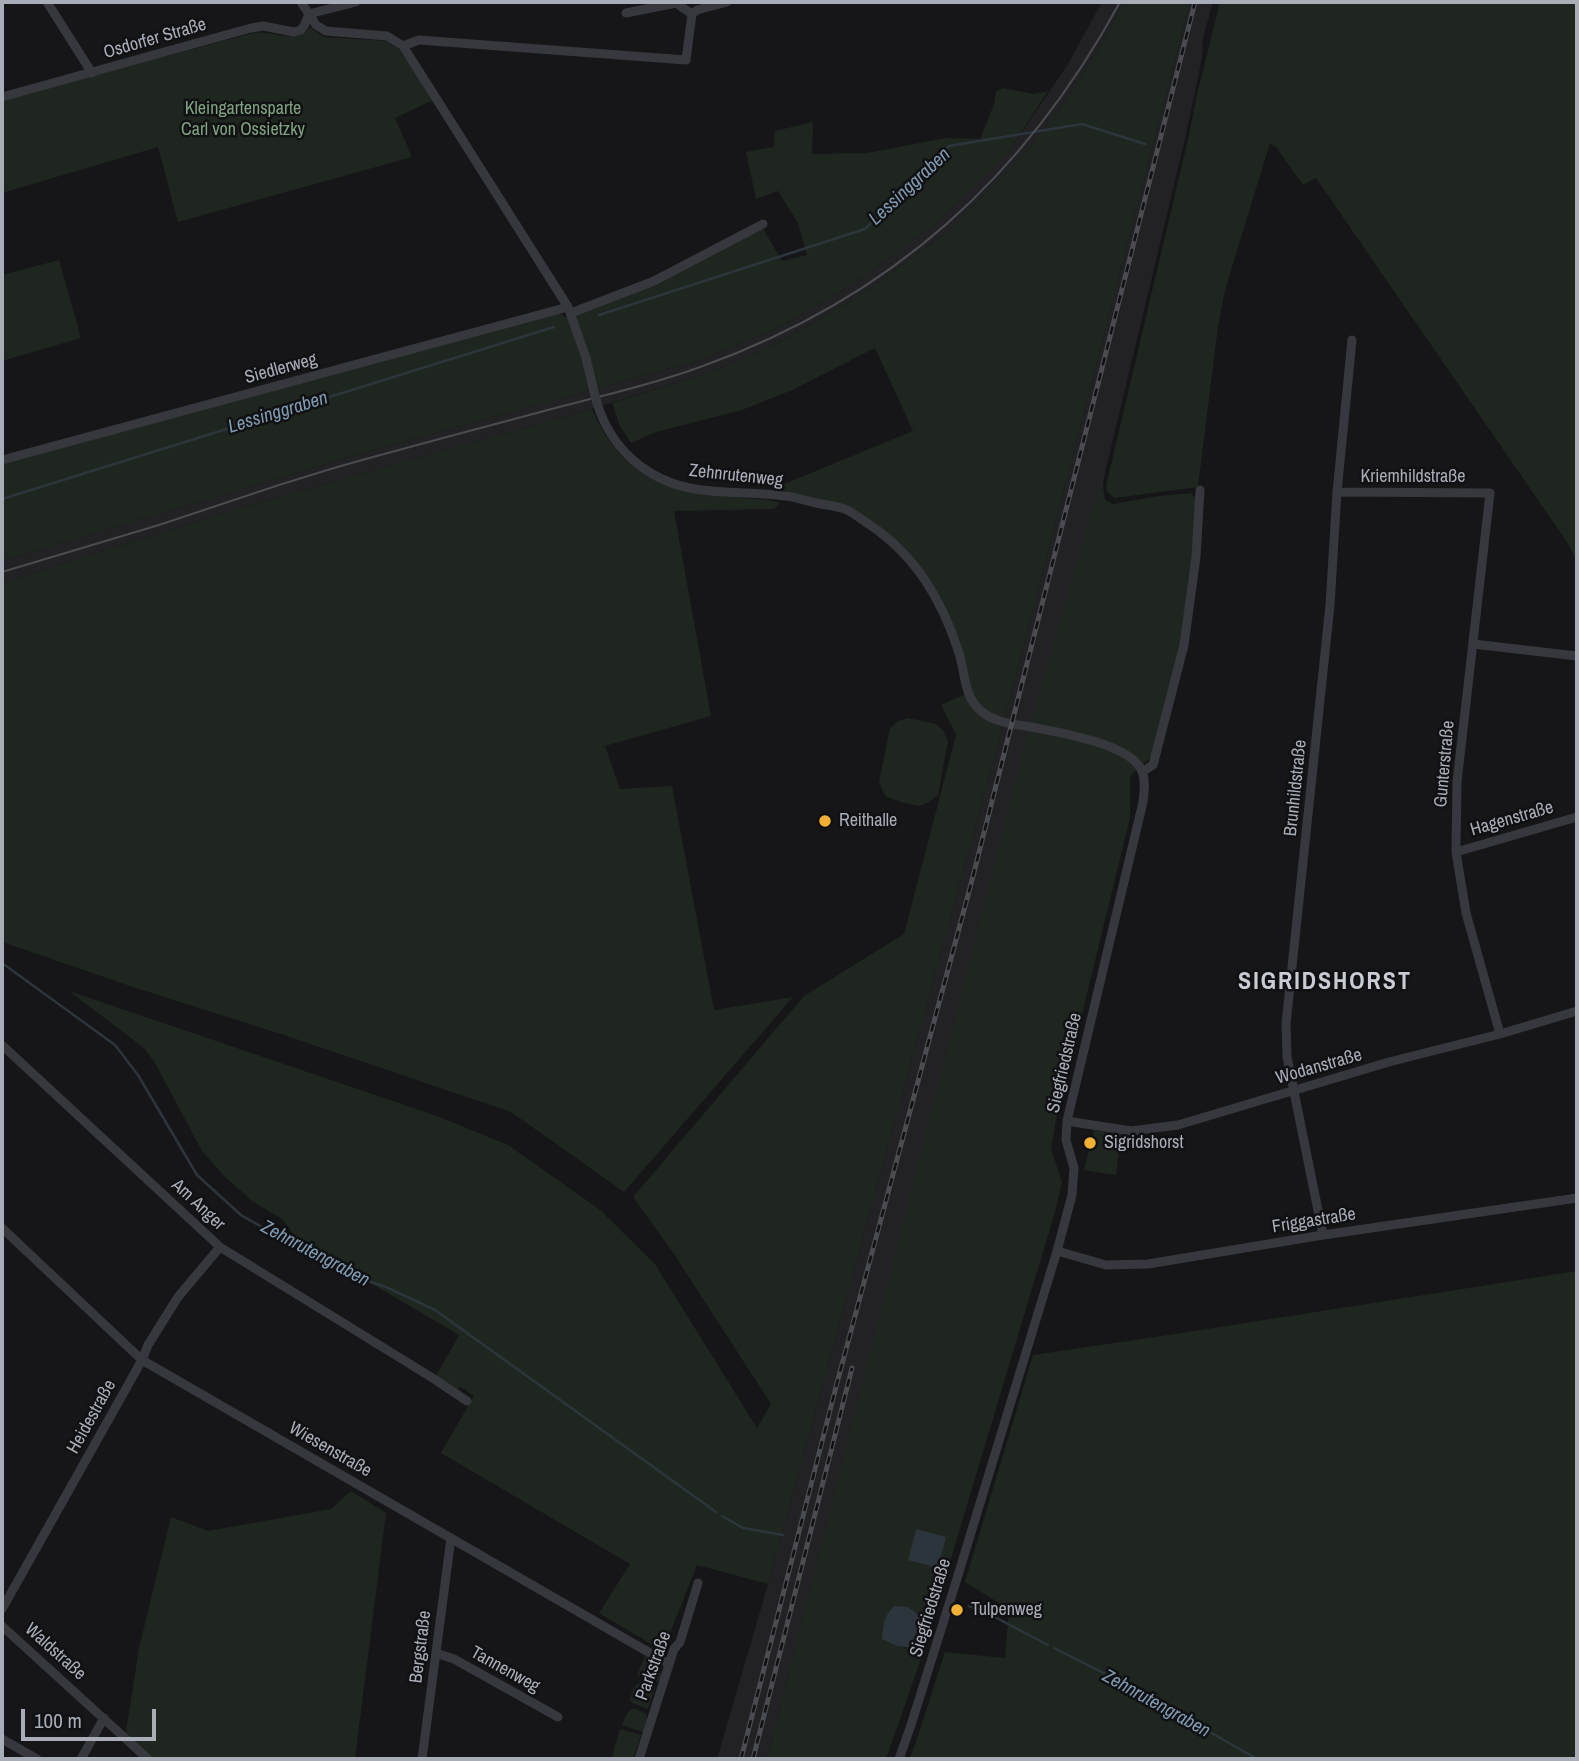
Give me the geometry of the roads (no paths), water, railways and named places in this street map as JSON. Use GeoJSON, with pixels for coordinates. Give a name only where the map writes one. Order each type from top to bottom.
{"type":"FeatureCollection","features":[{"type":"Feature","properties":{"kind":"street"},"geometry":{"type":"LineString","coordinates":[[47,2],[92,73]]}},
{"type":"Feature","properties":{"kind":"street"},"geometry":{"type":"LineString","coordinates":[[301,2],[316,25],[326,31],[387,36],[403,46],[419,40],[686,60],[692,13]]}},
{"type":"Feature","properties":{"kind":"street"},"geometry":{"type":"LineString","coordinates":[[309,15],[356,2]]}},
{"type":"Feature","properties":{"kind":"street"},"geometry":{"type":"LineString","coordinates":[[626,13],[676,2],[692,13]]}},
{"type":"Feature","properties":{"kind":"street"},"geometry":{"type":"LineString","coordinates":[[692,13],[727,2]]}},
{"type":"Feature","properties":{"kind":"street","name":"Osdorfer Straße"},"geometry":{"type":"LineString","coordinates":[[2,97],[251,28],[263,26],[293,32],[301,30],[309,15]]}},
{"type":"Feature","properties":{"kind":"street","name":"Zehnrutenweg"},"geometry":{"type":"LineString","coordinates":[[403,46],[569,310],[605,424],[613,438],[634,462],[664,480],[697,489],[785,496],[847,510],[886,536],[919,569],[942,608],[960,654],[968,693],[979,711],[1004,722],[1117,749],[1130,756],[1142,772]]}},
{"type":"Feature","properties":{"kind":"street","name":"Siedlerweg"},"geometry":{"type":"LineString","coordinates":[[2,460],[569,310],[654,281],[763,224]]}},
{"type":"Feature","properties":{"kind":"street","name":"Brunhildstraße"},"geometry":{"type":"LineString","coordinates":[[1323,1235],[1287,1057],[1286,1024],[1329,619],[1337,492],[1352,340]]}},
{"type":"Feature","properties":{"kind":"street"},"geometry":{"type":"LineString","coordinates":[[1142,772],[1153,765],[1184,645],[1196,558],[1200,490]]}},
{"type":"Feature","properties":{"kind":"street","name":"Kriemhildstraße"},"geometry":{"type":"LineString","coordinates":[[1337,492],[1490,493]]}},
{"type":"Feature","properties":{"kind":"street","name":"Gunterstraße"},"geometry":{"type":"LineString","coordinates":[[1490,493],[1457,782],[1456,852],[1466,913],[1500,1034]]}},
{"type":"Feature","properties":{"kind":"street"},"geometry":{"type":"LineString","coordinates":[[1473,644],[1577,656]]}},
{"type":"Feature","properties":{"kind":"street","name":"Siegfriedstraße"},"geometry":{"type":"LineString","coordinates":[[899,1759],[952,1596],[1072,1195],[1074,1167],[1066,1140],[1066,1121],[1143,802],[1145,787],[1142,772]]}},
{"type":"Feature","properties":{"kind":"street","name":"Hagenstraße"},"geometry":{"type":"LineString","coordinates":[[1456,852],[1577,817]]}},
{"type":"Feature","properties":{"kind":"street","name":"Wodanstraße"},"geometry":{"type":"LineString","coordinates":[[1066,1121],[1130,1131],[1178,1125],[1389,1062],[1577,1011]]}},
{"type":"Feature","properties":{"kind":"street","name":"Am Anger"},"geometry":{"type":"LineString","coordinates":[[2,1045],[220,1247],[467,1401]]}},
{"type":"Feature","properties":{"kind":"street","name":"Friggastraße"},"geometry":{"type":"LineString","coordinates":[[1057,1251],[1106,1265],[1148,1264],[1577,1198]]}},
{"type":"Feature","properties":{"kind":"street","name":"Wiesenstraße"},"geometry":{"type":"LineString","coordinates":[[2,1228],[142,1360],[669,1664]]}},
{"type":"Feature","properties":{"kind":"street","name":"Heidestraße"},"geometry":{"type":"LineString","coordinates":[[2,1609],[148,1345],[178,1297],[220,1247]]}},
{"type":"Feature","properties":{"kind":"street","name":"Bergstraße"},"geometry":{"type":"LineString","coordinates":[[425,1758],[451,1538]]}},
{"type":"Feature","properties":{"kind":"street","name":"Parkstraße"},"geometry":{"type":"LineString","coordinates":[[639,1759],[698,1583]]}},
{"type":"Feature","properties":{"kind":"street","name":"Waldstraße"},"geometry":{"type":"LineString","coordinates":[[2,1626],[148,1759]]}},
{"type":"Feature","properties":{"kind":"street","name":"Tannenweg"},"geometry":{"type":"LineString","coordinates":[[436,1653],[454,1659],[558,1717]]}},
{"type":"Feature","properties":{"kind":"street"},"geometry":{"type":"LineString","coordinates":[[81,1759],[104,1718]]}},
{"type":"Feature","properties":{"kind":"street"},"geometry":{"type":"LineString","coordinates":[[2,1739],[37,1759]]}},
{"type":"Feature","properties":{"kind":"waterway","name":"Lessinggraben"},"geometry":{"type":"LineString","coordinates":[[599,315],[865,229],[949,146],[1082,124],[1145,144]]}},
{"type":"Feature","properties":{"kind":"waterway","name":"Lessinggraben"},"geometry":{"type":"LineString","coordinates":[[2,499],[554,327]]}},
{"type":"Feature","properties":{"kind":"waterway","name":"Zehnrutengraben"},"geometry":{"type":"LineString","coordinates":[[2,963],[115,1045],[138,1075],[197,1175],[241,1215],[340,1272],[386,1287],[435,1310],[716,1512]]}},
{"type":"Feature","properties":{"kind":"waterway","name":"Zehnrutengraben"},"geometry":{"type":"LineString","coordinates":[[722,1516],[743,1528],[783,1535]]}},
{"type":"Feature","properties":{"kind":"waterway","name":"Zehnrutengraben"},"geometry":{"type":"LineString","coordinates":[[969,1606],[1048,1645]]}},
{"type":"Feature","properties":{"kind":"waterway","name":"Zehnrutengraben"},"geometry":{"type":"LineString","coordinates":[[1054,1648],[1131,1687],[1257,1759]]}},
{"type":"Feature","properties":{"kind":"tram line"},"geometry":{"type":"LineString","coordinates":[[2,572],[334,468],[664,379],[771,338],[834,305],[893,267],[946,224],[996,176],[1041,123],[1083,65],[1120,2]]}},
{"type":"Feature","properties":{"kind":"railway"},"geometry":{"type":"LineString","coordinates":[[741,1759],[837,1383],[971,884],[1195,2]]}},
{"type":"Feature","properties":{"kind":"railway"},"geometry":{"type":"LineString","coordinates":[[753,1759],[852,1368]]}},
{"type":"Feature","properties":{"kind":"place","name":"Reithalle"},"geometry":{"type":"Point","coordinates":[825,821]}},
{"type":"Feature","properties":{"kind":"place","name":"Sigridshorst"},"geometry":{"type":"Point","coordinates":[1090,1143]}},
{"type":"Feature","properties":{"kind":"place","name":"Tulpenweg"},"geometry":{"type":"Point","coordinates":[957,1610]}},
{"type":"Feature","properties":{"kind":"district","name":"SIGRIDSHORST"},"geometry":{"type":"Point","coordinates":[1325,983]}},
{"type":"Feature","properties":{"kind":"park label","name":"Kleingartensparte Carl von Ossietzky"},"geometry":{"type":"Point","coordinates":[243,119]}}]}
